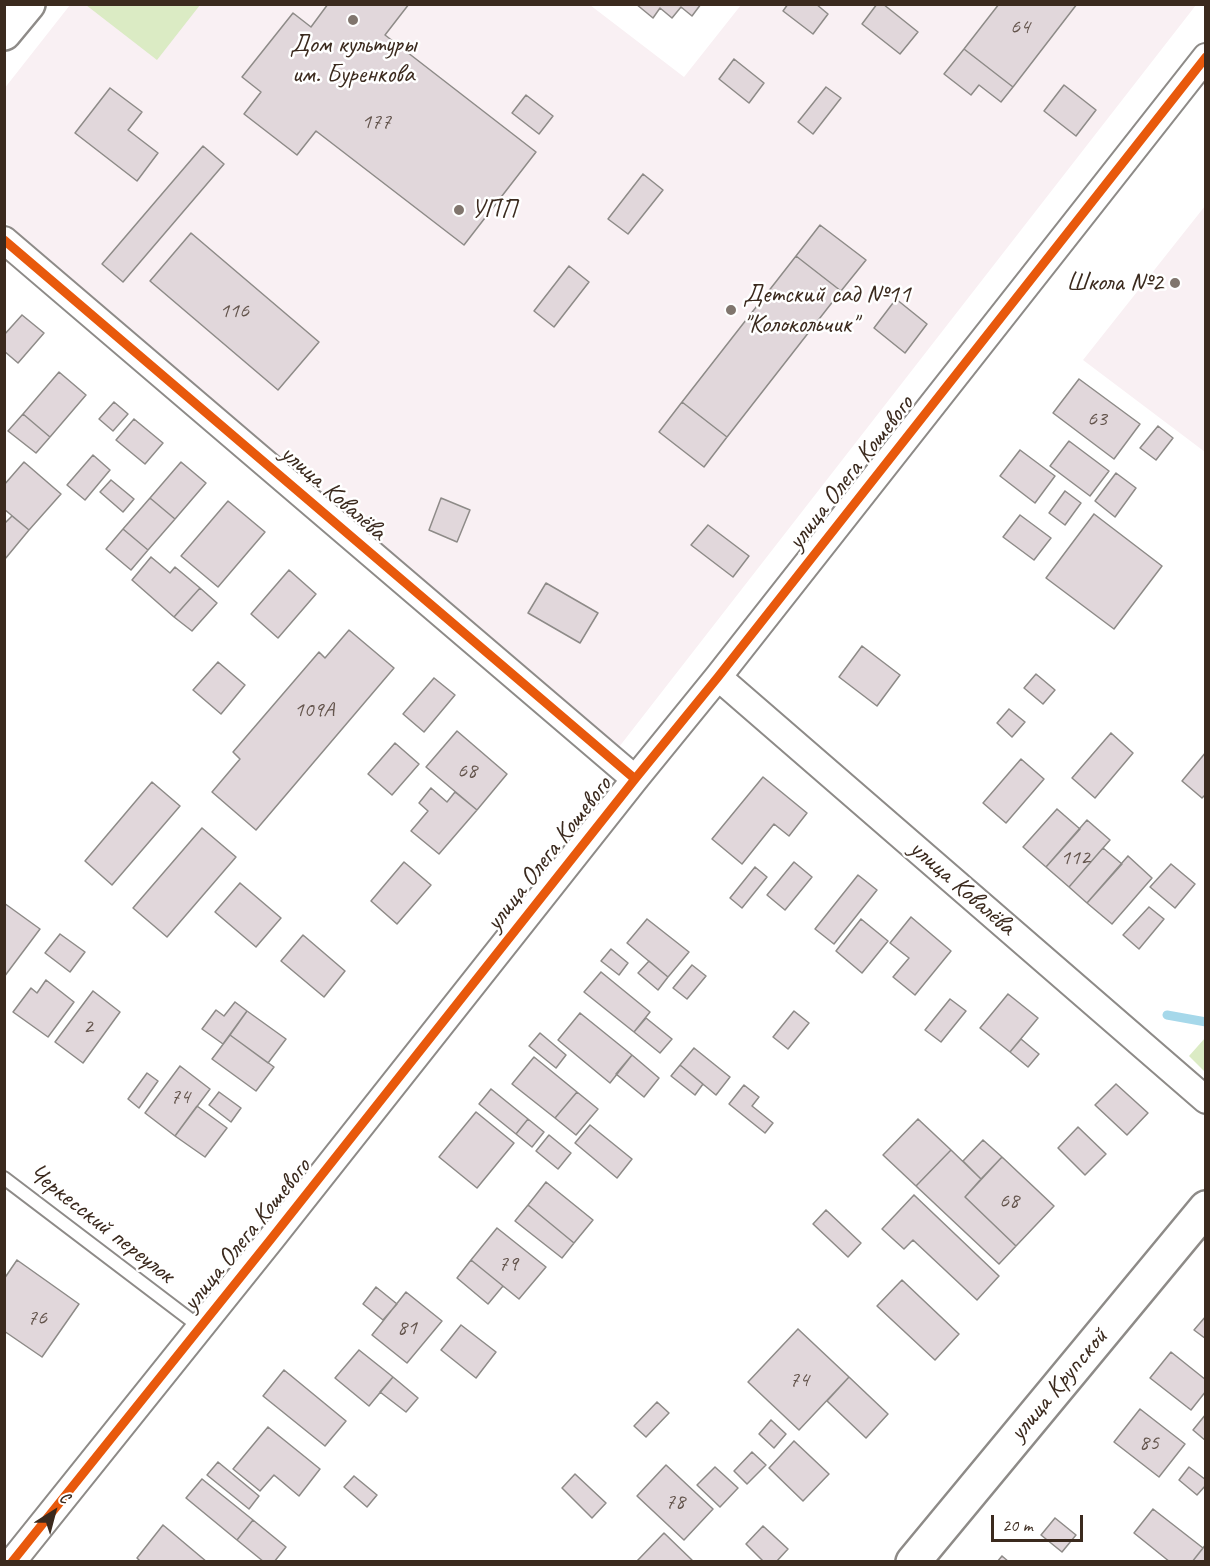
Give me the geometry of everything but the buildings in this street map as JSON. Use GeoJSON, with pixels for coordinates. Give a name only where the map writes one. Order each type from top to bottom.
{"type":"FeatureCollection","features":[{"type":"Feature","properties":{"kind":"street"},"geometry":{"type":"LineString","coordinates":[[4,33],[28,4]]}},
{"type":"Feature","properties":{"kind":"street","name":"улица Олега Кошевого"},"geometry":{"type":"LineString","coordinates":[[12,1562],[718,677],[1206,57]]}},
{"type":"Feature","properties":{"kind":"street","name":"улица Ковалёва"},"geometry":{"type":"LineString","coordinates":[[4,240],[635,779]]}},
{"type":"Feature","properties":{"kind":"street","name":"улица Ковалёва"},"geometry":{"type":"LineString","coordinates":[[718,677],[1206,1100]]}},
{"type":"Feature","properties":{"kind":"street","name":"улица Крупской"},"geometry":{"type":"LineString","coordinates":[[913,1562],[1206,1208]]}},
{"type":"Feature","properties":{"kind":"lane","name":"Черкесский переулок"},"geometry":{"type":"LineString","coordinates":[[4,1178],[200,1328]]}},
{"type":"Feature","properties":{"kind":"shaded area"},"geometry":{"type":"Polygon","coordinates":[[[70,5],[590,5],[684,77],[741,5],[1196,5],[619,747],[5,222],[4,89],[70,5]]]}},
{"type":"Feature","properties":{"kind":"shaded area","name":"Школа №2"},"geometry":{"type":"Polygon","coordinates":[[[1205,206],[1205,452],[1083,360],[1205,206]]]}},
{"type":"Feature","properties":{"kind":"green space"},"geometry":{"type":"Polygon","coordinates":[[[86,5],[200,5],[157,60],[86,5]]]}},
{"type":"Feature","properties":{"kind":"green space"},"geometry":{"type":"Polygon","coordinates":[[[1205,1038],[1205,1072],[1189,1056],[1205,1038]]]}},
{"type":"Feature","properties":{"kind":"waterway"},"geometry":{"type":"LineString","coordinates":[[1167,1015],[1206,1022]]}},
{"type":"Feature","properties":{"kind":"cycle path"},"geometry":{"type":"LineString","coordinates":[[12,1562],[718,677],[1206,57]]}},
{"type":"Feature","properties":{"kind":"cycle path"},"geometry":{"type":"LineString","coordinates":[[4,240],[635,779]]}},
{"type":"Feature","properties":{"kind":"place","name":"Дом культуры им. Буренкова"},"geometry":{"type":"Point","coordinates":[353,20]}},
{"type":"Feature","properties":{"kind":"place","name":"УПП"},"geometry":{"type":"Point","coordinates":[459,210]}},
{"type":"Feature","properties":{"kind":"place","name":"Школа №2"},"geometry":{"type":"Point","coordinates":[1175,283]}},
{"type":"Feature","properties":{"kind":"place","name":"Детский сад №11 \"Колокольчик\""},"geometry":{"type":"Point","coordinates":[731,310]}}]}
